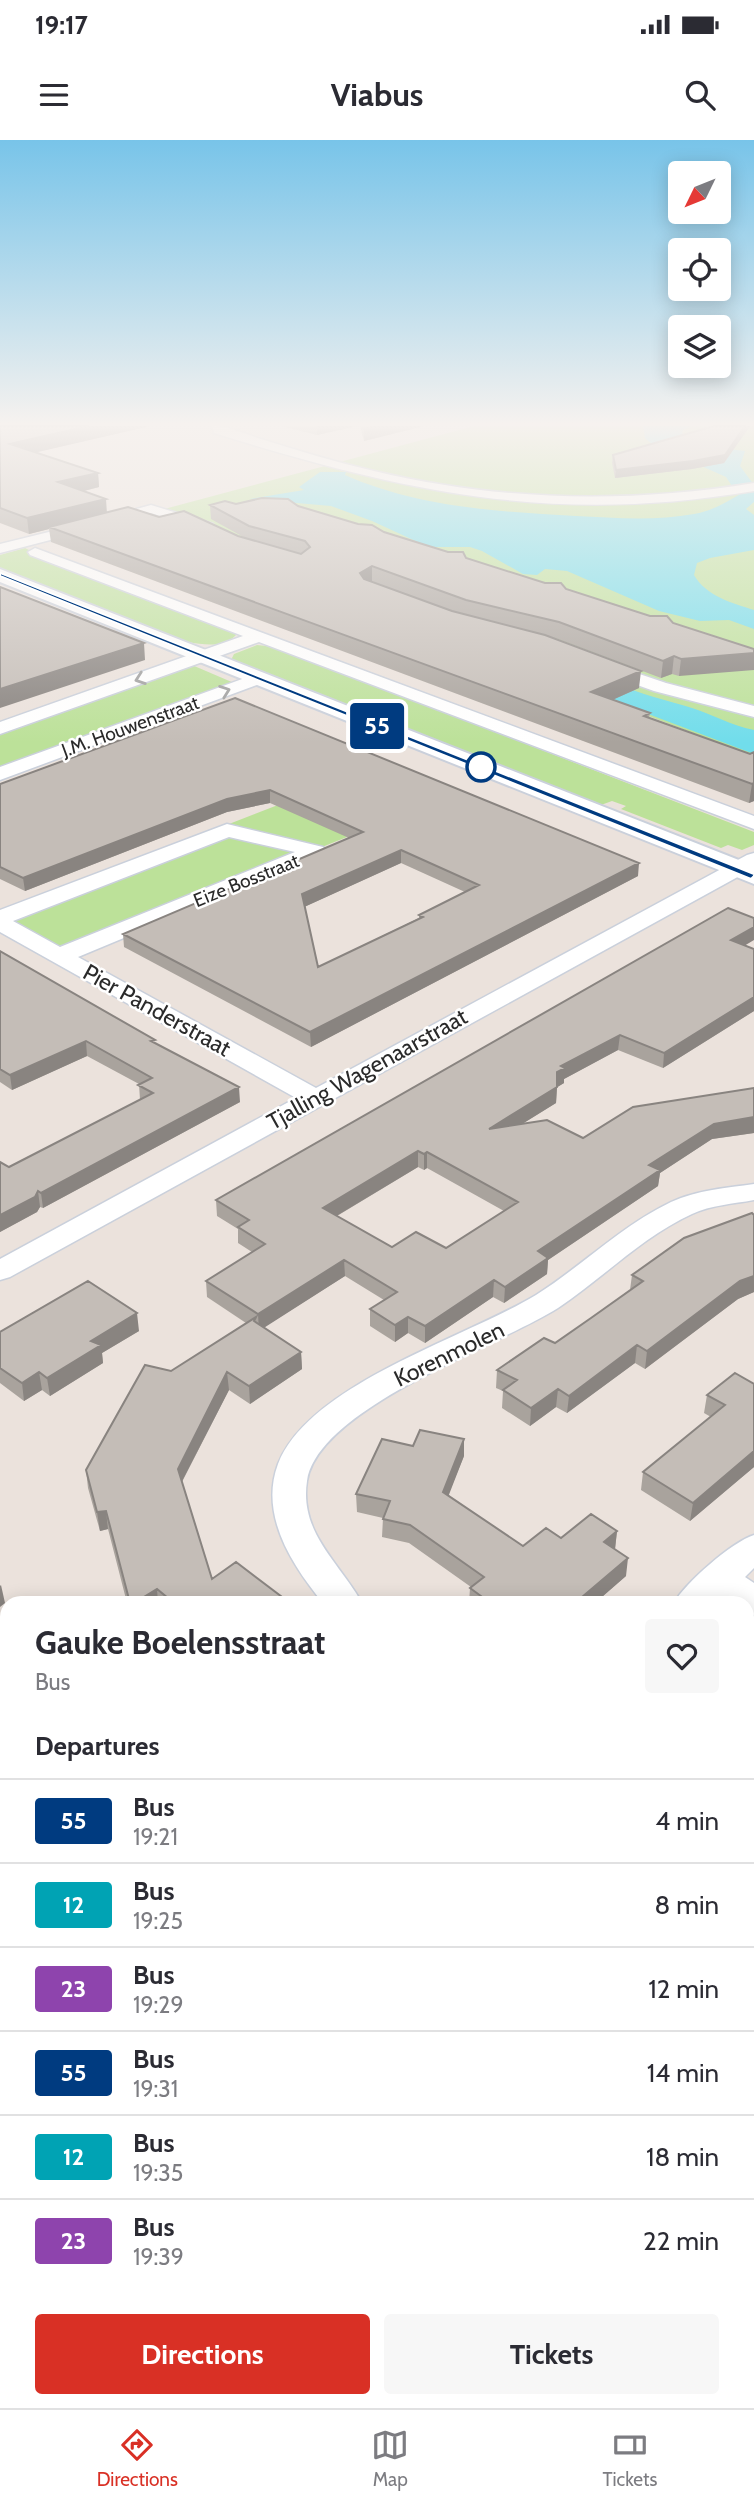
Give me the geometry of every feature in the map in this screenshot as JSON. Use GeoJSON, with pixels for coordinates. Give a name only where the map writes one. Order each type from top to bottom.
{"type":"FeatureCollection","features":[{"type":"Feature","properties":{"kind":"main road"},"geometry":{"type":"LineString","coordinates":[[0,575],[747,868]]}},
{"type":"Feature","properties":{"kind":"street"},"geometry":{"type":"LineString","coordinates":[[0,549],[66,532]]}},
{"type":"Feature","properties":{"kind":"street"},"geometry":{"type":"LineString","coordinates":[[216,532],[225,537]]}},
{"type":"Feature","properties":{"kind":"street"},"geometry":{"type":"LineString","coordinates":[[35,552],[754,823]]}},
{"type":"Feature","properties":{"kind":"street","name":"J.M. Houwenstraat"},"geometry":{"type":"LineString","coordinates":[[0,728],[260,636]]}},
{"type":"Feature","properties":{"kind":"street"},"geometry":{"type":"LineString","coordinates":[[587,660],[660,687],[754,712]]}},
{"type":"Feature","properties":{"kind":"street","name":"J.M. Houwenstraat"},"geometry":{"type":"LineString","coordinates":[[0,774],[259,678]]}},
{"type":"Feature","properties":{"kind":"street","name":"Eize Bosstraat"},"geometry":{"type":"LineString","coordinates":[[0,918],[227,830],[316,851],[59,956]]}},
{"type":"Feature","properties":{"kind":"street","name":"Tjalling Wagenaarstraat"},"geometry":{"type":"LineString","coordinates":[[0,1271],[315,1098],[747,868]]}},
{"type":"Feature","properties":{"kind":"street","name":"Pier Panderstraat"},"geometry":{"type":"LineString","coordinates":[[0,923],[315,1098]]}},
{"type":"Feature","properties":{"kind":"street","name":"Korenmolen"},"geometry":{"type":"LineString","coordinates":[[339,1596],[302,1546],[292,1516],[290,1491],[296,1462],[316,1433],[340,1411],[389,1383],[510,1324],[548,1301],[650,1225],[694,1204],[754,1192]]}},
{"type":"Feature","properties":{"kind":"street"},"geometry":{"type":"LineString","coordinates":[[700,1596],[754,1548]]}},
{"type":"Feature","properties":{"kind":"street"},"geometry":{"type":"LineString","coordinates":[[719,1578],[746,1596]]}},
{"type":"Feature","properties":{"kind":"green space"},"geometry":{"type":"Polygon","coordinates":[[[161,532],[754,532],[754,756],[161,532]]]}},
{"type":"Feature","properties":{"kind":"green space"},"geometry":{"type":"Polygon","coordinates":[[[25,548],[31,551],[27,553],[231,629],[236,635],[220,644],[188,642],[0,568],[0,555],[25,548]]]}},
{"type":"Feature","properties":{"kind":"green space"},"geometry":{"type":"Polygon","coordinates":[[[257,645],[275,647],[754,832],[754,845],[742,850],[728,845],[721,848],[621,809],[626,806],[612,801],[601,805],[231,660],[234,654],[257,645]]]}},
{"type":"Feature","properties":{"kind":"green space"},"geometry":{"type":"Polygon","coordinates":[[[192,665],[234,683],[0,769],[0,733],[192,665]]]}},
{"type":"Feature","properties":{"kind":"green space"},"geometry":{"type":"Polygon","coordinates":[[[296,798],[367,829],[60,952],[0,913],[296,798]]]}},
{"type":"Feature","properties":{"kind":"water"},"geometry":{"type":"Polygon","coordinates":[[[166,532],[754,730],[754,754],[166,532]]]}},
{"type":"Feature","properties":{"kind":"water"},"geometry":{"type":"Polygon","coordinates":[[[396,532],[754,532],[754,550],[697,563],[694,575],[712,593],[754,610],[754,629],[729,620],[700,621],[659,611],[567,571],[545,569],[537,575],[523,574],[470,547],[435,547],[396,532]]]}},
{"type":"Feature","properties":{"kind":"building"},"geometry":{"type":"Polygon","coordinates":[[[62,532],[229,532],[301,554],[310,547],[305,541],[271,532],[384,532],[448,552],[463,552],[466,558],[545,583],[561,583],[566,589],[650,616],[667,616],[673,623],[754,649],[754,653],[681,659],[674,656],[663,661],[559,622],[466,600],[372,566],[360,573],[364,579],[452,611],[545,635],[641,671],[591,692],[650,713],[644,716],[750,754],[754,752],[754,783],[62,532]]]}},
{"type":"Feature","properties":{"kind":"building"},"geometry":{"type":"Polygon","coordinates":[[[0,587],[144,643],[0,689],[0,587]]]}},
{"type":"Feature","properties":{"kind":"building"},"geometry":{"type":"Polygon","coordinates":[[[235,698],[639,863],[310,1032],[123,934],[363,832],[270,790],[227,799],[23,878],[0,867],[0,784],[235,698]],[[401,850],[302,894],[318,967],[423,917],[419,915],[479,885],[401,850]]]}},
{"type":"Feature","properties":{"kind":"building"},"geometry":{"type":"Polygon","coordinates":[[[728,908],[754,918],[754,927],[731,940],[754,949],[754,997],[664,1053],[620,1035],[561,1066],[565,1068],[557,1072],[557,1087],[489,1129],[547,1120],[583,1138],[633,1107],[754,1088],[754,1117],[714,1124],[649,1165],[660,1170],[538,1251],[548,1258],[505,1287],[494,1280],[425,1326],[408,1317],[395,1325],[370,1309],[397,1292],[344,1260],[258,1314],[206,1281],[265,1244],[238,1227],[249,1220],[216,1200],[728,908]],[[418,1151],[323,1208],[392,1247],[416,1232],[446,1248],[518,1202],[427,1152],[424,1154],[418,1151]]]}},
{"type":"Feature","properties":{"kind":"building"},"geometry":{"type":"Polygon","coordinates":[[[0,951],[155,1040],[151,1041],[239,1087],[41,1193],[38,1191],[35,1197],[0,1215],[0,1162],[9,1167],[153,1093],[138,1085],[152,1078],[86,1041],[10,1075],[0,1069],[0,951]]]}},
{"type":"Feature","properties":{"kind":"building"},"geometry":{"type":"Polygon","coordinates":[[[752,1213],[754,1276],[740,1281],[647,1351],[637,1345],[569,1396],[558,1389],[531,1408],[503,1390],[517,1380],[497,1370],[544,1338],[555,1343],[591,1318],[643,1281],[632,1275],[684,1238],[752,1213]]]}},
{"type":"Feature","properties":{"kind":"building"},"geometry":{"type":"Polygon","coordinates":[[[88,1281],[137,1313],[91,1341],[101,1345],[47,1378],[39,1372],[22,1383],[0,1368],[0,1332],[88,1281]]]}},
{"type":"Feature","properties":{"kind":"building"},"geometry":{"type":"Polygon","coordinates":[[[256,1317],[254,1321],[301,1352],[249,1386],[227,1372],[178,1469],[212,1579],[236,1562],[281,1596],[166,1596],[157,1589],[146,1596],[128,1596],[106,1511],[97,1512],[86,1470],[145,1365],[171,1371],[256,1317]]]}},
{"type":"Feature","properties":{"kind":"building"},"geometry":{"type":"Polygon","coordinates":[[[735,1373],[754,1384],[754,1451],[693,1503],[643,1472],[725,1405],[707,1395],[735,1373]]]}},
{"type":"Feature","properties":{"kind":"building"},"geometry":{"type":"Polygon","coordinates":[[[420,1430],[464,1439],[443,1492],[523,1546],[546,1528],[561,1538],[591,1514],[617,1531],[604,1542],[628,1558],[583,1596],[481,1596],[470,1588],[484,1577],[410,1525],[383,1519],[390,1501],[356,1494],[382,1439],[413,1446],[420,1430]]]}},
{"type":"Feature","properties":{"kind":"bus line","name":"55"},"geometry":{"type":"LineString","coordinates":[[0,575],[754,876]]}}]}
